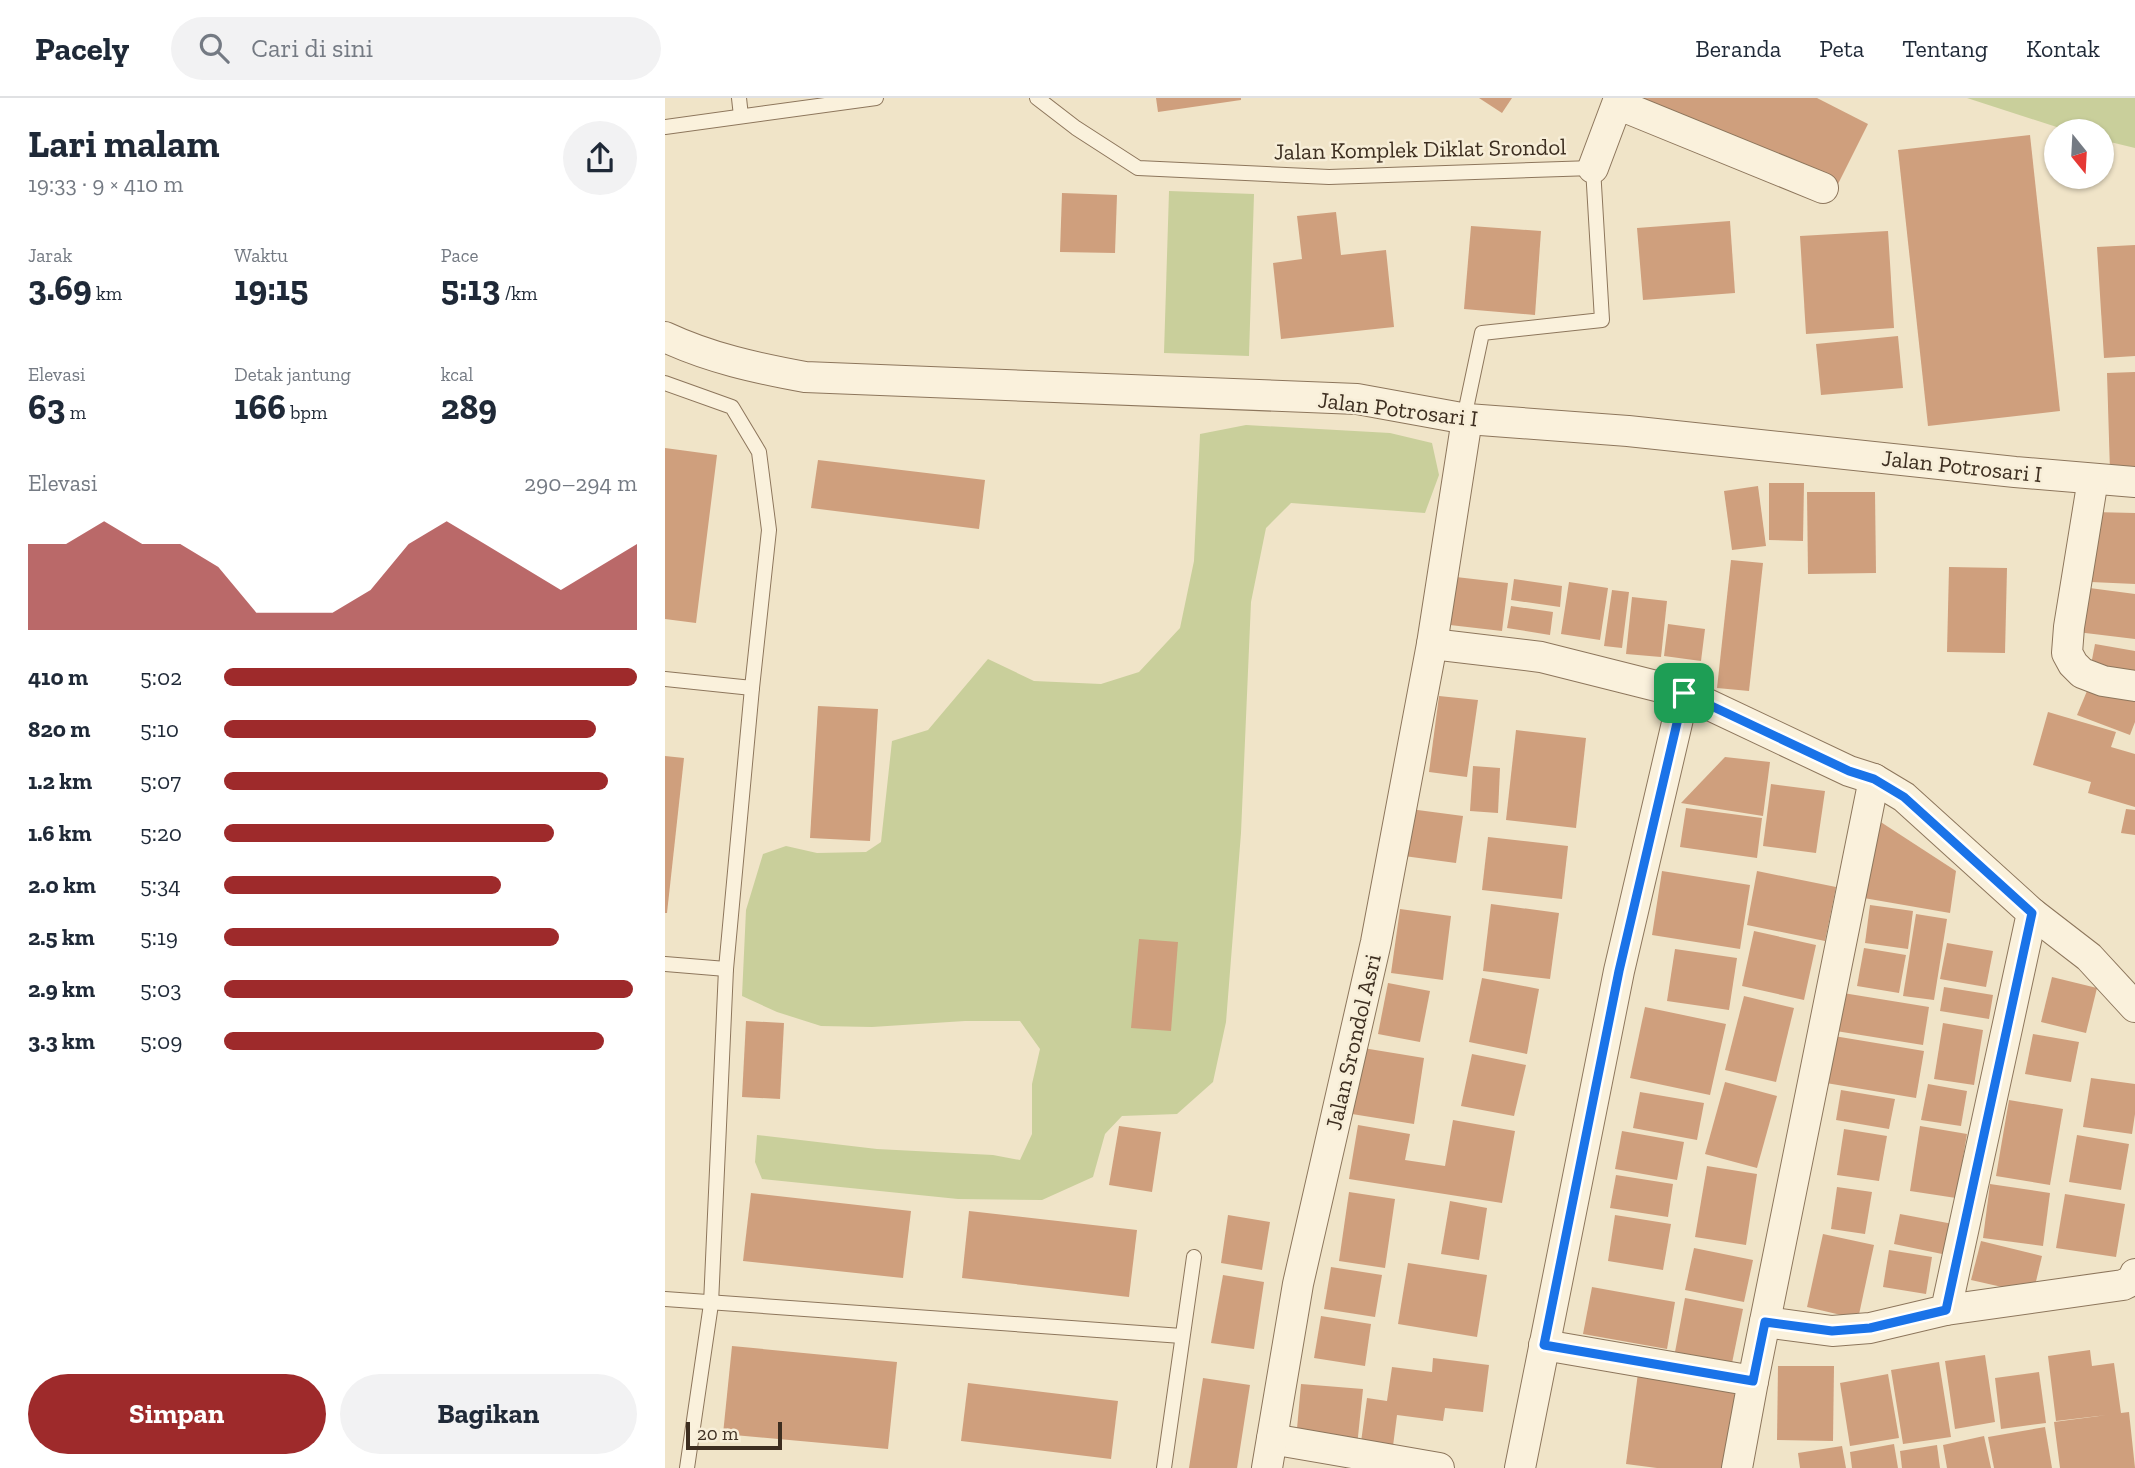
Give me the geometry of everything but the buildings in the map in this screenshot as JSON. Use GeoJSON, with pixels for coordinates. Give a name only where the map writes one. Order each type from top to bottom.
{"type":"FeatureCollection","features":[{"type":"Feature","properties":{"kind":"street"},"geometry":{"type":"LineString","coordinates":[[1593,168],[1617,104],[1823,188]]}},
{"type":"Feature","properties":{"kind":"street","name":"Jalan Potrosari I"},"geometry":{"type":"LineString","coordinates":[[665,337],[697,352],[805,377],[1357,399],[1465,418],[1628,431],[2135,482]]}},
{"type":"Feature","properties":{"kind":"street","name":"Jalan Srondol Asri"},"geometry":{"type":"LineString","coordinates":[[1439,1468],[1269,1454],[1298,1284],[1376,942],[1432,644],[1465,418]]}},
{"type":"Feature","properties":{"kind":"street"},"geometry":{"type":"LineString","coordinates":[[2093,479],[2067,653],[2082,673],[2103,681],[2135,686]]}},
{"type":"Feature","properties":{"kind":"street"},"geometry":{"type":"LineString","coordinates":[[1432,644],[1541,657],[1684,693],[1849,771],[1874,779],[1904,797],[2032,913],[2089,957],[2135,1007]]}},
{"type":"Feature","properties":{"kind":"street"},"geometry":{"type":"LineString","coordinates":[[1520,1468],[1619,971],[1684,693]]}},
{"type":"Feature","properties":{"kind":"street"},"geometry":{"type":"LineString","coordinates":[[1737,1468],[1874,779]]}},
{"type":"Feature","properties":{"kind":"street"},"geometry":{"type":"LineString","coordinates":[[1946,1310],[2032,913]]}},
{"type":"Feature","properties":{"kind":"street"},"geometry":{"type":"LineString","coordinates":[[1765,1322],[1832,1331],[1870,1328],[1946,1310],[2123,1285],[2133,1280],[2135,1274]]}},
{"type":"Feature","properties":{"kind":"street"},"geometry":{"type":"LineString","coordinates":[[1544,1345],[1753,1381]]}},
{"type":"Feature","properties":{"kind":"lane"},"geometry":{"type":"LineString","coordinates":[[739,98],[741,116]]}},
{"type":"Feature","properties":{"kind":"lane"},"geometry":{"type":"LineString","coordinates":[[665,127],[876,98]]}},
{"type":"Feature","properties":{"kind":"lane","name":"Jalan Komplek Diklat Srondol"},"geometry":{"type":"LineString","coordinates":[[1037,98],[1076,128],[1137,168],[1329,177],[1593,168],[1602,320],[1482,332],[1465,418]]}},
{"type":"Feature","properties":{"kind":"lane"},"geometry":{"type":"LineString","coordinates":[[665,383],[732,407],[759,452],[769,530],[726,969],[711,1304],[687,1468]]}},
{"type":"Feature","properties":{"kind":"lane"},"geometry":{"type":"LineString","coordinates":[[665,679],[752,688]]}},
{"type":"Feature","properties":{"kind":"lane"},"geometry":{"type":"LineString","coordinates":[[665,964],[726,969]]}},
{"type":"Feature","properties":{"kind":"lane"},"geometry":{"type":"LineString","coordinates":[[1164,1468],[1193,1257]]}},
{"type":"Feature","properties":{"kind":"lane"},"geometry":{"type":"LineString","coordinates":[[665,1299],[1182,1336]]}},
{"type":"Feature","properties":{"kind":"green space"},"geometry":{"type":"Polygon","coordinates":[[[1967,98],[2135,98],[2135,148],[2114,143],[2114,119],[2044,119],[2044,123],[1967,98]]]}},
{"type":"Feature","properties":{"kind":"green space"},"geometry":{"type":"Polygon","coordinates":[[[1169,191],[1254,194],[1249,356],[1164,353],[1169,191]]]}},
{"type":"Feature","properties":{"kind":"green space"},"geometry":{"type":"Polygon","coordinates":[[[1246,425],[1390,433],[1432,443],[1439,475],[1425,513],[1291,503],[1266,528],[1251,602],[1241,833],[1226,1022],[1213,1082],[1177,1114],[1122,1116],[1105,1134],[1093,1177],[1042,1200],[958,1199],[762,1179],[755,1162],[757,1135],[877,1149],[993,1155],[1020,1160],[1032,1134],[1032,1084],[1040,1049],[1020,1021],[965,1021],[872,1027],[821,1026],[777,1012],[742,996],[746,910],[763,854],[786,846],[817,853],[866,852],[881,842],[892,741],[928,730],[988,659],[1034,681],[1101,684],[1139,672],[1180,628],[1194,561],[1200,434],[1246,425]]]}},
{"type":"Feature","properties":{"kind":"route"},"geometry":{"type":"LineString","coordinates":[[1684,693],[1849,771],[1874,779],[1904,797],[2032,913],[1946,1310],[1870,1328],[1832,1331],[1765,1322],[1753,1381],[1544,1345],[1619,971],[1684,693]]}}]}
